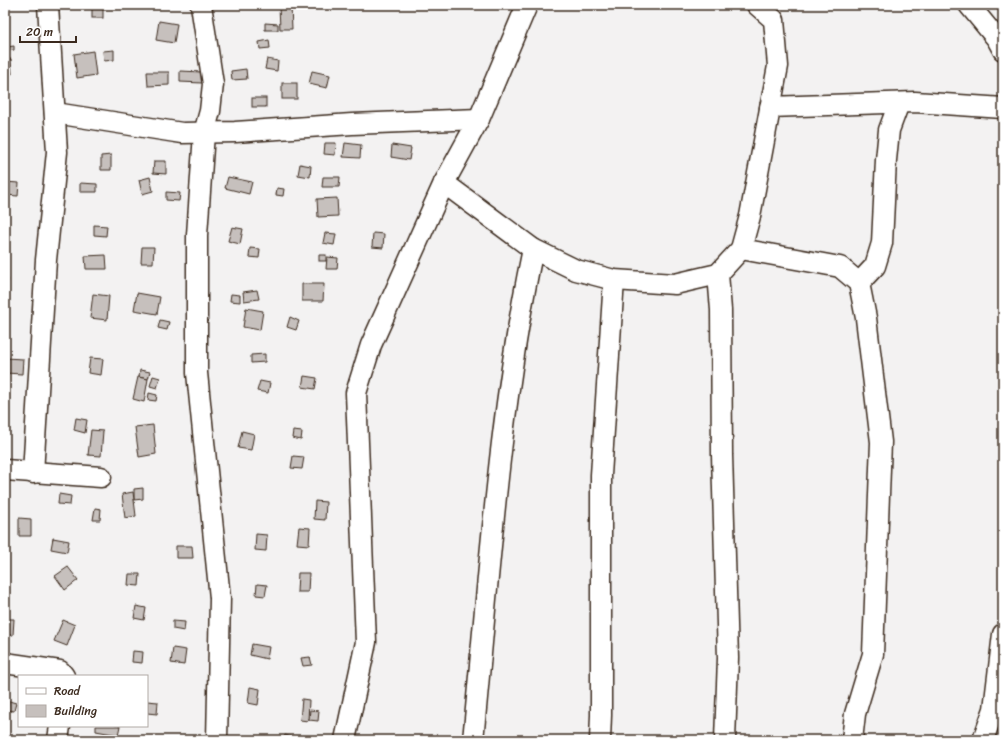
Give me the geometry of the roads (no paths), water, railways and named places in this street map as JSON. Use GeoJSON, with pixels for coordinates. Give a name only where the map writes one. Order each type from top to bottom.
{"type":"FeatureCollection","features":[{"type":"Feature","properties":{"kind":"street"},"geometry":{"type":"LineString","coordinates":[[33,473],[46,260],[57,152],[48,5]]}},
{"type":"Feature","properties":{"kind":"street"},"geometry":{"type":"LineString","coordinates":[[201,5],[213,84],[210,111],[204,132],[197,235],[196,373],[220,598],[217,740]]}},
{"type":"Feature","properties":{"kind":"street"},"geometry":{"type":"LineString","coordinates":[[345,740],[366,642],[356,393],[371,345],[444,183],[480,119],[527,5]]}},
{"type":"Feature","properties":{"kind":"street"},"geometry":{"type":"LineString","coordinates":[[444,183],[533,249],[576,270],[614,280],[675,284],[718,274],[741,249],[750,216],[778,66],[774,20],[757,5]]}},
{"type":"Feature","properties":{"kind":"street"},"geometry":{"type":"LineString","coordinates":[[969,5],[997,39],[1003,50]]}},
{"type":"Feature","properties":{"kind":"street"},"geometry":{"type":"LineString","coordinates":[[770,107],[899,102],[1003,108]]}},
{"type":"Feature","properties":{"kind":"street"},"geometry":{"type":"LineString","coordinates":[[859,283],[875,266],[882,243],[889,130],[899,102]]}},
{"type":"Feature","properties":{"kind":"street"},"geometry":{"type":"LineString","coordinates":[[55,113],[182,133],[480,119]]}},
{"type":"Feature","properties":{"kind":"street"},"geometry":{"type":"LineString","coordinates":[[473,740],[499,478],[521,308],[533,249]]}},
{"type":"Feature","properties":{"kind":"street"},"geometry":{"type":"LineString","coordinates":[[741,249],[840,267],[859,283],[866,318],[881,442],[873,654],[855,714],[852,740]]}},
{"type":"Feature","properties":{"kind":"street"},"geometry":{"type":"LineString","coordinates":[[718,274],[721,310],[722,455],[728,658],[725,740]]}},
{"type":"Feature","properties":{"kind":"street"},"geometry":{"type":"LineString","coordinates":[[600,740],[601,475],[614,280]]}},
{"type":"Feature","properties":{"kind":"street"},"geometry":{"type":"LineString","coordinates":[[6,475],[33,473],[101,477]]}},
{"type":"Feature","properties":{"kind":"street"},"geometry":{"type":"LineString","coordinates":[[983,740],[994,709],[1003,634]]}},
{"type":"Feature","properties":{"kind":"street"},"geometry":{"type":"LineString","coordinates":[[5,663],[60,671],[63,675]]}},
{"type":"Feature","properties":{"kind":"street"},"geometry":{"type":"LineString","coordinates":[[58,740],[60,727]]}}]}
